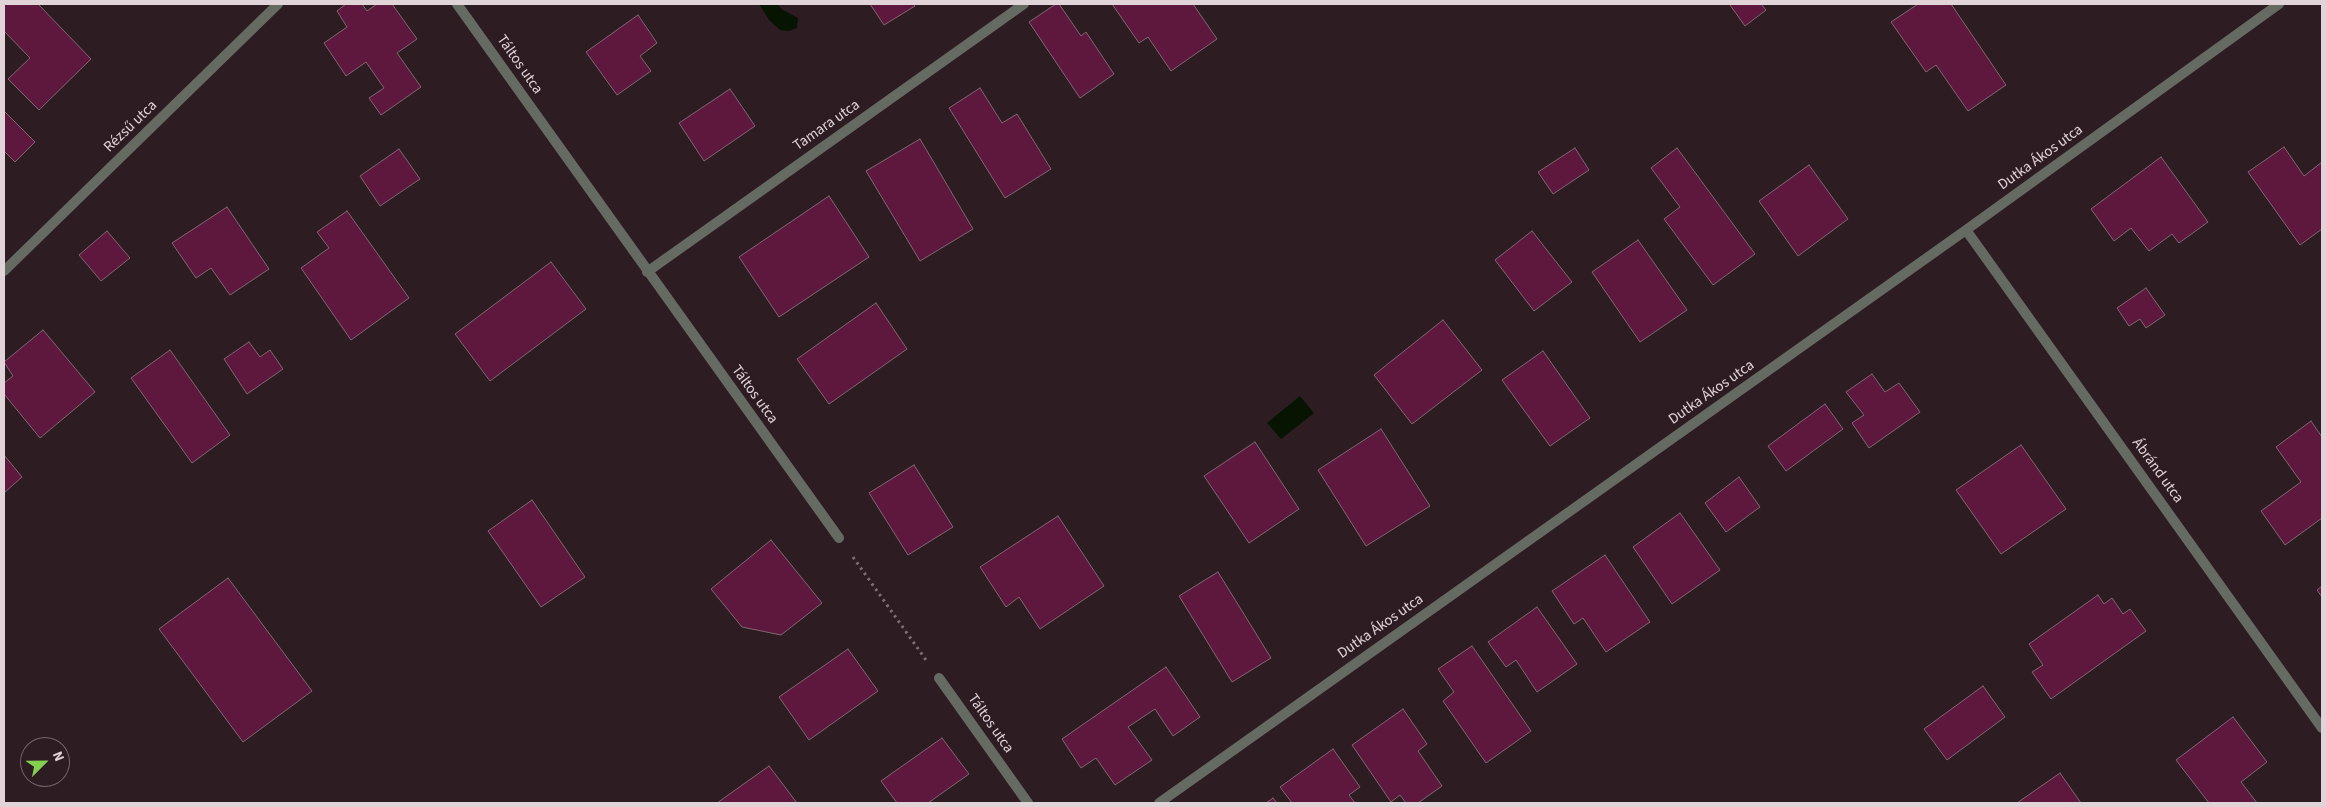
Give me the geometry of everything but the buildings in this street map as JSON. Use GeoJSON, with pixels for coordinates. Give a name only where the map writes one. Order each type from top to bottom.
{"type":"FeatureCollection","features":[{"type":"Feature","properties":{"kind":"street","name":"Rézsű utca"},"geometry":{"type":"LineString","coordinates":[[4,271],[278,4]]}},
{"type":"Feature","properties":{"kind":"street","name":"Táltos utca"},"geometry":{"type":"LineString","coordinates":[[457,4],[839,538]]}},
{"type":"Feature","properties":{"kind":"street","name":"Tamara utca"},"geometry":{"type":"LineString","coordinates":[[648,272],[1024,4]]}},
{"type":"Feature","properties":{"kind":"street","name":"Dutka Ákos utca"},"geometry":{"type":"LineString","coordinates":[[1159,803],[1966,230],[2279,4]]}},
{"type":"Feature","properties":{"kind":"street","name":"Ábránd utca"},"geometry":{"type":"LineString","coordinates":[[1966,230],[2322,728]]}},
{"type":"Feature","properties":{"kind":"street","name":"Táltos utca"},"geometry":{"type":"LineString","coordinates":[[939,678],[1028,803]]}},
{"type":"Feature","properties":{"kind":"path"},"geometry":{"type":"LineString","coordinates":[[839,538],[939,678]]}},
{"type":"Feature","properties":{"kind":"shaded area"},"geometry":{"type":"Polygon","coordinates":[[[759,4],[777,4],[783,10],[798,18],[797,28],[789,31],[780,30],[769,20],[759,4]]]}},
{"type":"Feature","properties":{"kind":"shaded area"},"geometry":{"type":"Polygon","coordinates":[[[1300,396],[1314,413],[1281,439],[1267,423],[1300,396]]]}}]}
